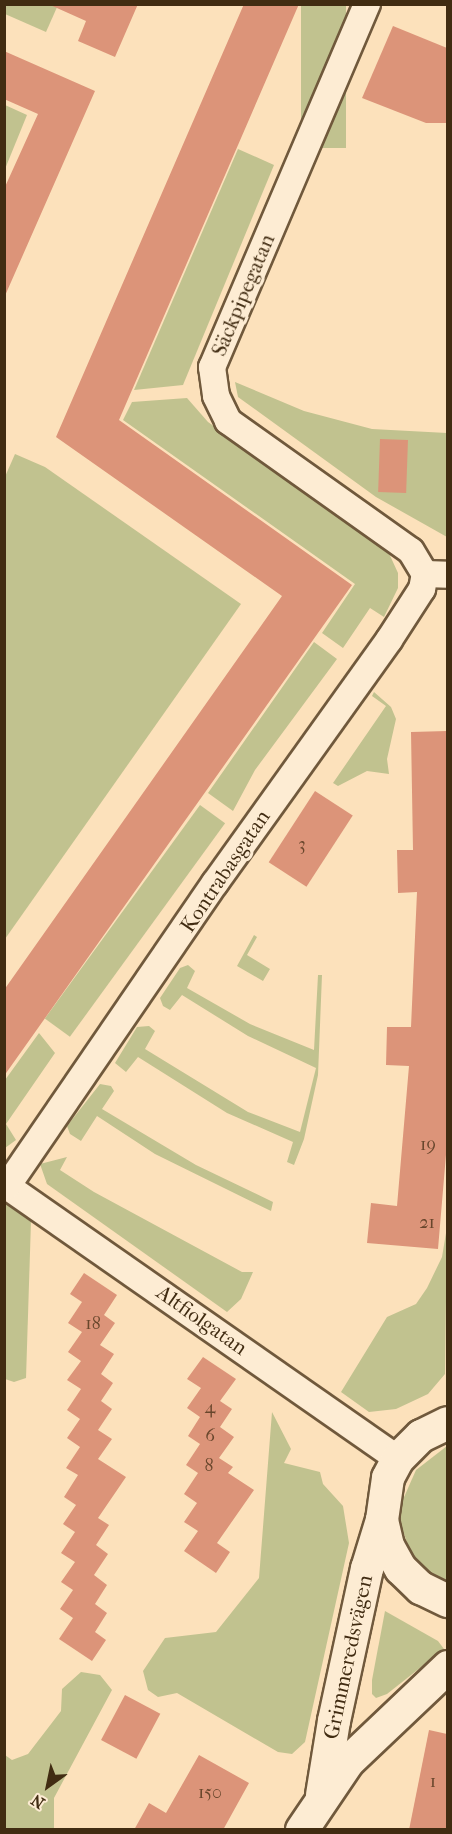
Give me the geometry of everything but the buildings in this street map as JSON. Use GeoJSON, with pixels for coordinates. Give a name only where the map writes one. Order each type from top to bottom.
{"type":"FeatureCollection","features":[{"type":"Feature","properties":{"kind":"street","name":"Säckpipegatan"},"geometry":{"type":"LineString","coordinates":[[367,4],[212,367],[216,396],[228,421],[411,552],[436,574]]}},
{"type":"Feature","properties":{"kind":"street","name":"Kontrabasgatan"},"geometry":{"type":"LineString","coordinates":[[6,1184],[215,883],[389,640],[422,589],[436,574]]}},
{"type":"Feature","properties":{"kind":"street","name":"Altfiolgatan"},"geometry":{"type":"LineString","coordinates":[[6,1184],[398,1459]]}},
{"type":"Feature","properties":{"kind":"street"},"geometry":{"type":"LineString","coordinates":[[447,1423],[421,1436],[398,1459],[388,1478],[382,1520],[388,1546],[402,1569],[421,1588],[447,1601]]}},
{"type":"Feature","properties":{"kind":"street","name":"Grimmeredsvägen"},"geometry":{"type":"LineString","coordinates":[[322,1795],[334,1721],[367,1569],[382,1520]]}},
{"type":"Feature","properties":{"kind":"street","name":"Grimmeredsvägen"},"geometry":{"type":"LineString","coordinates":[[302,1830],[322,1795],[368,1740],[447,1667]]}},
{"type":"Feature","properties":{"kind":"green space"},"geometry":{"type":"Polygon","coordinates":[[[4,5],[58,5],[46,32],[5,14],[4,5]]]}},
{"type":"Feature","properties":{"kind":"green space"},"geometry":{"type":"Polygon","coordinates":[[[301,5],[346,5],[346,148],[301,148],[301,5]]]}},
{"type":"Feature","properties":{"kind":"green space"},"geometry":{"type":"Polygon","coordinates":[[[5,105],[27,115],[5,169],[5,105]]]}},
{"type":"Feature","properties":{"kind":"green space"},"geometry":{"type":"Polygon","coordinates":[[[238,149],[274,165],[183,385],[134,390],[238,149]]]}},
{"type":"Feature","properties":{"kind":"green space"},"geometry":{"type":"Polygon","coordinates":[[[235,382],[304,411],[372,429],[447,433],[447,537],[376,497],[238,397],[235,382]]]}},
{"type":"Feature","properties":{"kind":"green space"},"geometry":{"type":"Polygon","coordinates":[[[187,398],[208,422],[387,549],[398,573],[398,588],[384,617],[370,608],[343,648],[322,633],[355,584],[123,420],[132,402],[187,398]]]}},
{"type":"Feature","properties":{"kind":"green space"},"geometry":{"type":"Polygon","coordinates":[[[15,454],[45,467],[241,604],[5,939],[4,479],[15,454]]]}},
{"type":"Feature","properties":{"kind":"green space"},"geometry":{"type":"Polygon","coordinates":[[[314,642],[337,659],[255,770],[233,811],[208,793],[314,642]]]}},
{"type":"Feature","properties":{"kind":"green space"},"geometry":{"type":"Polygon","coordinates":[[[374,692],[391,707],[396,719],[387,759],[389,774],[367,771],[338,786],[333,783],[386,706],[372,696],[374,692]]]}},
{"type":"Feature","properties":{"kind":"green space"},"geometry":{"type":"Polygon","coordinates":[[[200,805],[225,823],[70,1037],[45,1019],[200,805]]]}},
{"type":"Feature","properties":{"kind":"green space"},"geometry":{"type":"Polygon","coordinates":[[[254,935],[257,937],[247,955],[270,969],[263,981],[237,966],[254,935]]]}},
{"type":"Feature","properties":{"kind":"green space"},"geometry":{"type":"Polygon","coordinates":[[[188,965],[195,971],[187,988],[250,1024],[314,1050],[318,975],[322,975],[318,1075],[304,1139],[294,1165],[287,1162],[293,1142],[227,1113],[138,1057],[126,1072],[115,1063],[137,1027],[149,1026],[155,1031],[145,1049],[248,1112],[300,1132],[316,1068],[248,1036],[182,995],[170,1010],[163,1006],[160,998],[180,968],[188,965]]]}},
{"type":"Feature","properties":{"kind":"green space"},"geometry":{"type":"Polygon","coordinates":[[[39,1033],[55,1053],[6,1124],[16,1140],[5,1148],[5,1080],[39,1033]]]}},
{"type":"Feature","properties":{"kind":"green space"},"geometry":{"type":"Polygon","coordinates":[[[100,1084],[111,1086],[114,1091],[102,1109],[196,1165],[273,1202],[271,1211],[155,1154],[97,1116],[81,1141],[70,1134],[67,1126],[100,1084]]]}},
{"type":"Feature","properties":{"kind":"green space"},"geometry":{"type":"Polygon","coordinates":[[[67,1157],[60,1170],[94,1192],[242,1272],[253,1272],[241,1299],[227,1312],[47,1184],[40,1164],[67,1157]]]}},
{"type":"Feature","properties":{"kind":"green space"},"geometry":{"type":"Polygon","coordinates":[[[5,1202],[31,1221],[26,1378],[14,1382],[5,1379],[5,1202]]]}},
{"type":"Feature","properties":{"kind":"green space"},"geometry":{"type":"Polygon","coordinates":[[[447,1227],[445,1374],[428,1394],[396,1409],[369,1412],[341,1392],[387,1317],[416,1304],[427,1288],[442,1257],[447,1227]]]}},
{"type":"Feature","properties":{"kind":"green space"},"geometry":{"type":"Polygon","coordinates":[[[272,1412],[291,1449],[284,1463],[320,1472],[323,1484],[343,1506],[349,1543],[305,1742],[292,1754],[278,1752],[177,1693],[158,1697],[148,1690],[143,1671],[165,1638],[216,1632],[259,1578],[272,1412]]]}},
{"type":"Feature","properties":{"kind":"green space"},"geometry":{"type":"Polygon","coordinates":[[[447,1446],[447,1586],[425,1573],[413,1559],[400,1523],[401,1504],[416,1470],[447,1446]]]}},
{"type":"Feature","properties":{"kind":"green space"},"geometry":{"type":"Polygon","coordinates":[[[385,1611],[438,1641],[444,1649],[387,1694],[376,1698],[372,1694],[372,1680],[385,1611]]]}},
{"type":"Feature","properties":{"kind":"green space"},"geometry":{"type":"Polygon","coordinates":[[[81,1672],[100,1675],[112,1690],[54,1798],[54,1829],[5,1829],[5,1755],[12,1760],[28,1754],[61,1711],[62,1689],[81,1672]]]}}]}
